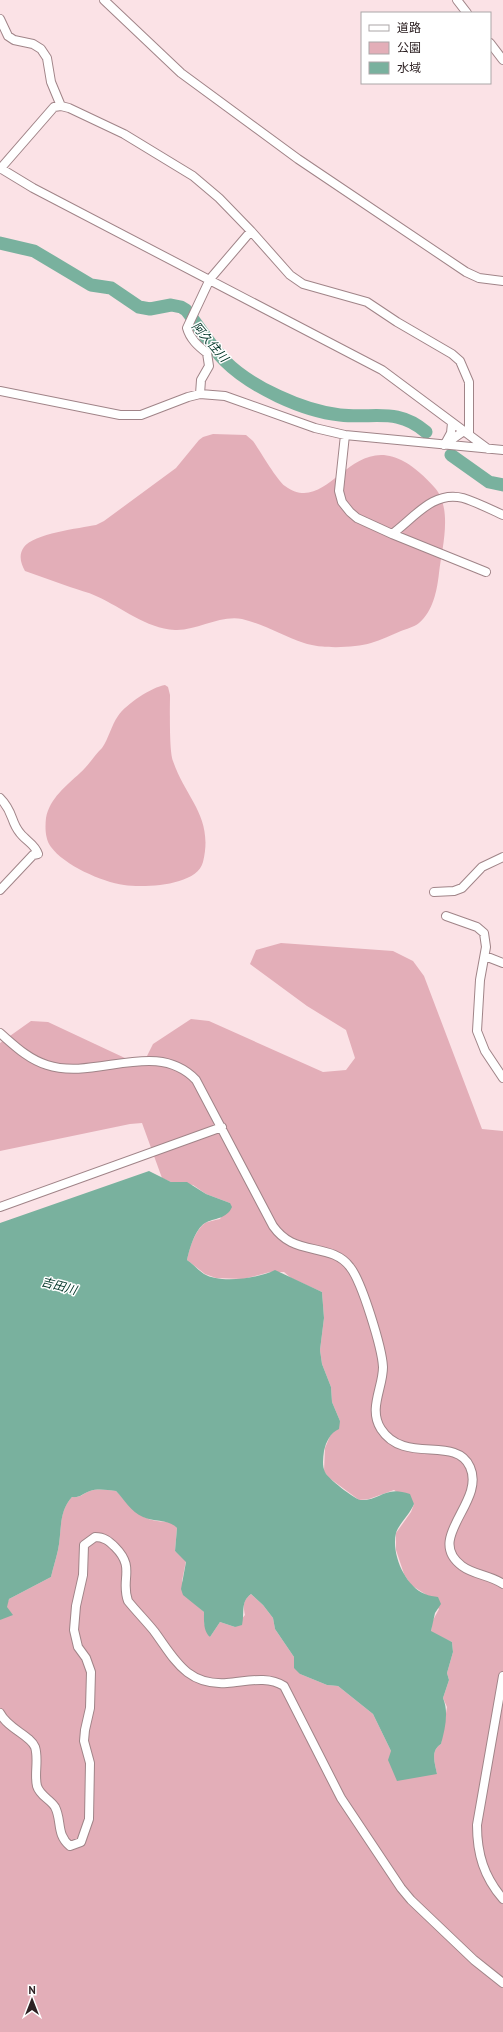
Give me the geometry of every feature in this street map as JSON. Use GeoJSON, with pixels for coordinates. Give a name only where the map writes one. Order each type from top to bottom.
{"type":"FeatureCollection","features":[{"type":"Feature","properties":{"kind":"street"},"geometry":{"type":"LineString","coordinates":[[104,0],[181,74],[298,159],[466,272],[479,278],[503,281]]}},
{"type":"Feature","properties":{"kind":"street"},"geometry":{"type":"LineString","coordinates":[[457,0],[466,12]]}},
{"type":"Feature","properties":{"kind":"street"},"geometry":{"type":"LineString","coordinates":[[0,19],[8,36],[14,40],[33,44],[41,49],[47,58],[51,82],[61,106]]}},
{"type":"Feature","properties":{"kind":"street"},"geometry":{"type":"LineString","coordinates":[[491,44],[503,60]]}},
{"type":"Feature","properties":{"kind":"street"},"geometry":{"type":"LineString","coordinates":[[467,433],[469,382],[460,361],[443,347],[397,322],[367,302],[303,284],[290,276],[251,231],[219,198],[193,176],[124,134],[69,108],[61,106],[54,107],[0,169],[33,188],[382,370],[488,449]]}},
{"type":"Feature","properties":{"kind":"street"},"geometry":{"type":"LineString","coordinates":[[200,394],[201,380],[209,366],[207,353],[195,343],[189,335],[187,328],[210,279],[251,231]]}},
{"type":"Feature","properties":{"kind":"street"},"geometry":{"type":"LineString","coordinates":[[0,391],[120,415],[133,416],[150,412],[188,397],[200,394],[224,396],[315,428],[344,435],[503,450]]}},
{"type":"Feature","properties":{"kind":"street"},"geometry":{"type":"LineString","coordinates":[[444,445],[451,433],[452,423]]}},
{"type":"Feature","properties":{"kind":"street"},"geometry":{"type":"LineString","coordinates":[[444,445],[467,433]]}},
{"type":"Feature","properties":{"kind":"street"},"geometry":{"type":"LineString","coordinates":[[344,435],[339,491],[342,502],[357,518],[392,534],[486,572]]}},
{"type":"Feature","properties":{"kind":"street"},"geometry":{"type":"LineString","coordinates":[[392,534],[427,505],[446,496],[464,498],[503,515]]}},
{"type":"Feature","properties":{"kind":"street"},"geometry":{"type":"LineString","coordinates":[[0,798],[9,806],[18,830],[36,846],[38,854],[33,856],[0,890]]}},
{"type":"Feature","properties":{"kind":"street"},"geometry":{"type":"LineString","coordinates":[[434,892],[454,891],[462,888],[482,867],[503,858]]}},
{"type":"Feature","properties":{"kind":"street"},"geometry":{"type":"LineString","coordinates":[[446,916],[477,927],[484,933],[486,947],[480,980],[477,1031],[485,1051],[503,1078]]}},
{"type":"Feature","properties":{"kind":"street"},"geometry":{"type":"LineString","coordinates":[[485,956],[503,963]]}},
{"type":"Feature","properties":{"kind":"street"},"geometry":{"type":"LineString","coordinates":[[0,1033],[23,1053],[48,1065],[56,1067],[85,1067],[157,1061],[179,1066],[192,1075],[201,1087],[222,1127],[267,1218],[278,1232],[292,1243],[340,1257],[352,1268],[359,1285],[381,1355],[382,1378],[376,1400],[376,1412],[380,1428],[389,1438],[402,1446],[448,1451],[467,1462],[473,1476],[473,1489],[451,1534],[450,1549],[454,1558],[462,1566],[503,1584]]}},
{"type":"Feature","properties":{"kind":"street"},"geometry":{"type":"LineString","coordinates":[[0,1208],[222,1127]]}},
{"type":"Feature","properties":{"kind":"street"},"geometry":{"type":"LineString","coordinates":[[0,1713],[7,1723],[32,1742],[36,1751],[36,1776],[38,1791],[55,1807],[60,1832],[66,1842],[70,1846],[78,1845],[84,1839],[89,1819],[90,1763],[84,1742],[90,1708],[91,1678],[90,1666],[75,1637],[74,1621],[83,1575],[82,1554],[84,1545],[95,1538],[105,1539],[120,1553],[126,1563],[126,1596],[128,1600],[152,1628],[180,1667],[198,1679],[214,1684],[268,1680],[277,1682],[284,1686],[342,1798],[401,1888],[411,1900],[474,1960],[503,1983]]}},
{"type":"Feature","properties":{"kind":"street"},"geometry":{"type":"LineString","coordinates":[[503,1676],[476,1825],[477,1844],[482,1862],[489,1880],[503,1899]]}},
{"type":"Feature","properties":{"kind":"green space"},"geometry":{"type":"Polygon","coordinates":[[[213,434],[246,435],[253,441],[281,483],[303,493],[318,489],[366,458],[385,455],[408,464],[435,488],[444,507],[444,541],[437,587],[434,600],[424,618],[415,626],[371,643],[347,647],[311,645],[258,624],[233,618],[183,630],[175,630],[154,626],[93,595],[25,571],[21,562],[21,553],[29,542],[47,535],[96,525],[104,521],[176,468],[199,440],[213,434]]]}},
{"type":"Feature","properties":{"kind":"green space"},"geometry":{"type":"Polygon","coordinates":[[[165,685],[168,687],[170,695],[170,730],[173,761],[178,774],[202,820],[205,833],[203,862],[199,870],[191,876],[181,881],[169,884],[133,886],[115,883],[84,872],[57,854],[51,847],[47,837],[46,818],[55,798],[83,770],[102,748],[122,711],[133,701],[153,689],[165,685]]]}},
{"type":"Feature","properties":{"kind":"green space"},"geometry":{"type":"Polygon","coordinates":[[[281,943],[393,951],[413,961],[424,976],[482,1129],[503,1131],[503,2032],[0,2032],[0,1620],[9,1599],[51,1577],[58,1550],[62,1515],[72,1497],[80,1496],[96,1490],[116,1491],[134,1510],[144,1517],[157,1521],[173,1523],[177,1528],[175,1551],[186,1561],[182,1581],[194,1603],[204,1612],[204,1623],[210,1637],[220,1622],[235,1627],[245,1615],[244,1603],[251,1594],[263,1605],[273,1618],[275,1629],[294,1657],[300,1674],[327,1685],[338,1686],[373,1714],[391,1751],[437,1774],[434,1754],[435,1750],[441,1744],[447,1707],[443,1698],[449,1680],[447,1673],[453,1652],[452,1642],[431,1632],[432,1622],[439,1609],[425,1594],[411,1585],[404,1574],[396,1550],[396,1533],[411,1512],[414,1504],[394,1490],[369,1499],[359,1500],[328,1477],[324,1471],[325,1448],[330,1436],[340,1421],[332,1402],[331,1387],[322,1364],[320,1350],[324,1318],[322,1292],[291,1278],[284,1272],[270,1272],[243,1279],[216,1278],[205,1274],[187,1260],[195,1235],[201,1226],[210,1221],[220,1219],[230,1203],[206,1194],[193,1185],[171,1182],[162,1178],[142,1123],[130,1124],[0,1151],[0,1043],[31,1021],[48,1022],[142,1066],[153,1044],[191,1019],[209,1021],[323,1072],[346,1070],[355,1058],[346,1030],[307,1006],[250,964],[256,950],[281,943]]]}},
{"type":"Feature","properties":{"kind":"water","name":"吉田川"},"geometry":{"type":"Polygon","coordinates":[[[149,1171],[171,1182],[187,1182],[206,1194],[230,1203],[232,1207],[227,1214],[201,1226],[191,1245],[187,1260],[204,1274],[220,1279],[240,1279],[275,1270],[322,1292],[324,1318],[320,1350],[322,1364],[331,1387],[332,1402],[340,1421],[339,1429],[331,1435],[326,1444],[323,1459],[324,1470],[336,1483],[360,1500],[367,1500],[394,1491],[410,1494],[414,1504],[396,1533],[395,1541],[398,1559],[401,1568],[411,1584],[425,1594],[438,1597],[441,1604],[435,1613],[431,1631],[452,1642],[453,1652],[447,1673],[449,1680],[443,1698],[446,1709],[445,1727],[441,1744],[435,1750],[434,1754],[437,1774],[397,1781],[388,1760],[391,1751],[373,1714],[338,1686],[327,1685],[300,1674],[294,1668],[294,1657],[275,1629],[273,1618],[263,1605],[251,1594],[244,1604],[242,1625],[235,1627],[220,1622],[210,1637],[205,1629],[204,1612],[183,1595],[181,1589],[186,1562],[175,1551],[177,1528],[170,1523],[147,1519],[139,1515],[131,1509],[116,1491],[96,1490],[72,1497],[64,1509],[62,1516],[58,1550],[51,1577],[9,1599],[7,1607],[13,1615],[0,1620],[0,1223],[149,1171]]]}},
{"type":"Feature","properties":{"kind":"waterway","name":"阿久住川"},"geometry":{"type":"LineString","coordinates":[[0,243],[34,251],[91,285],[111,288],[139,307],[150,309],[171,305],[181,307],[186,310],[214,349],[225,361],[249,380],[278,396],[310,409],[326,413],[352,416],[385,416],[405,419],[426,432]]}},
{"type":"Feature","properties":{"kind":"waterway","name":"阿久住川"},"geometry":{"type":"LineString","coordinates":[[451,455],[489,482],[503,485]]}}]}
